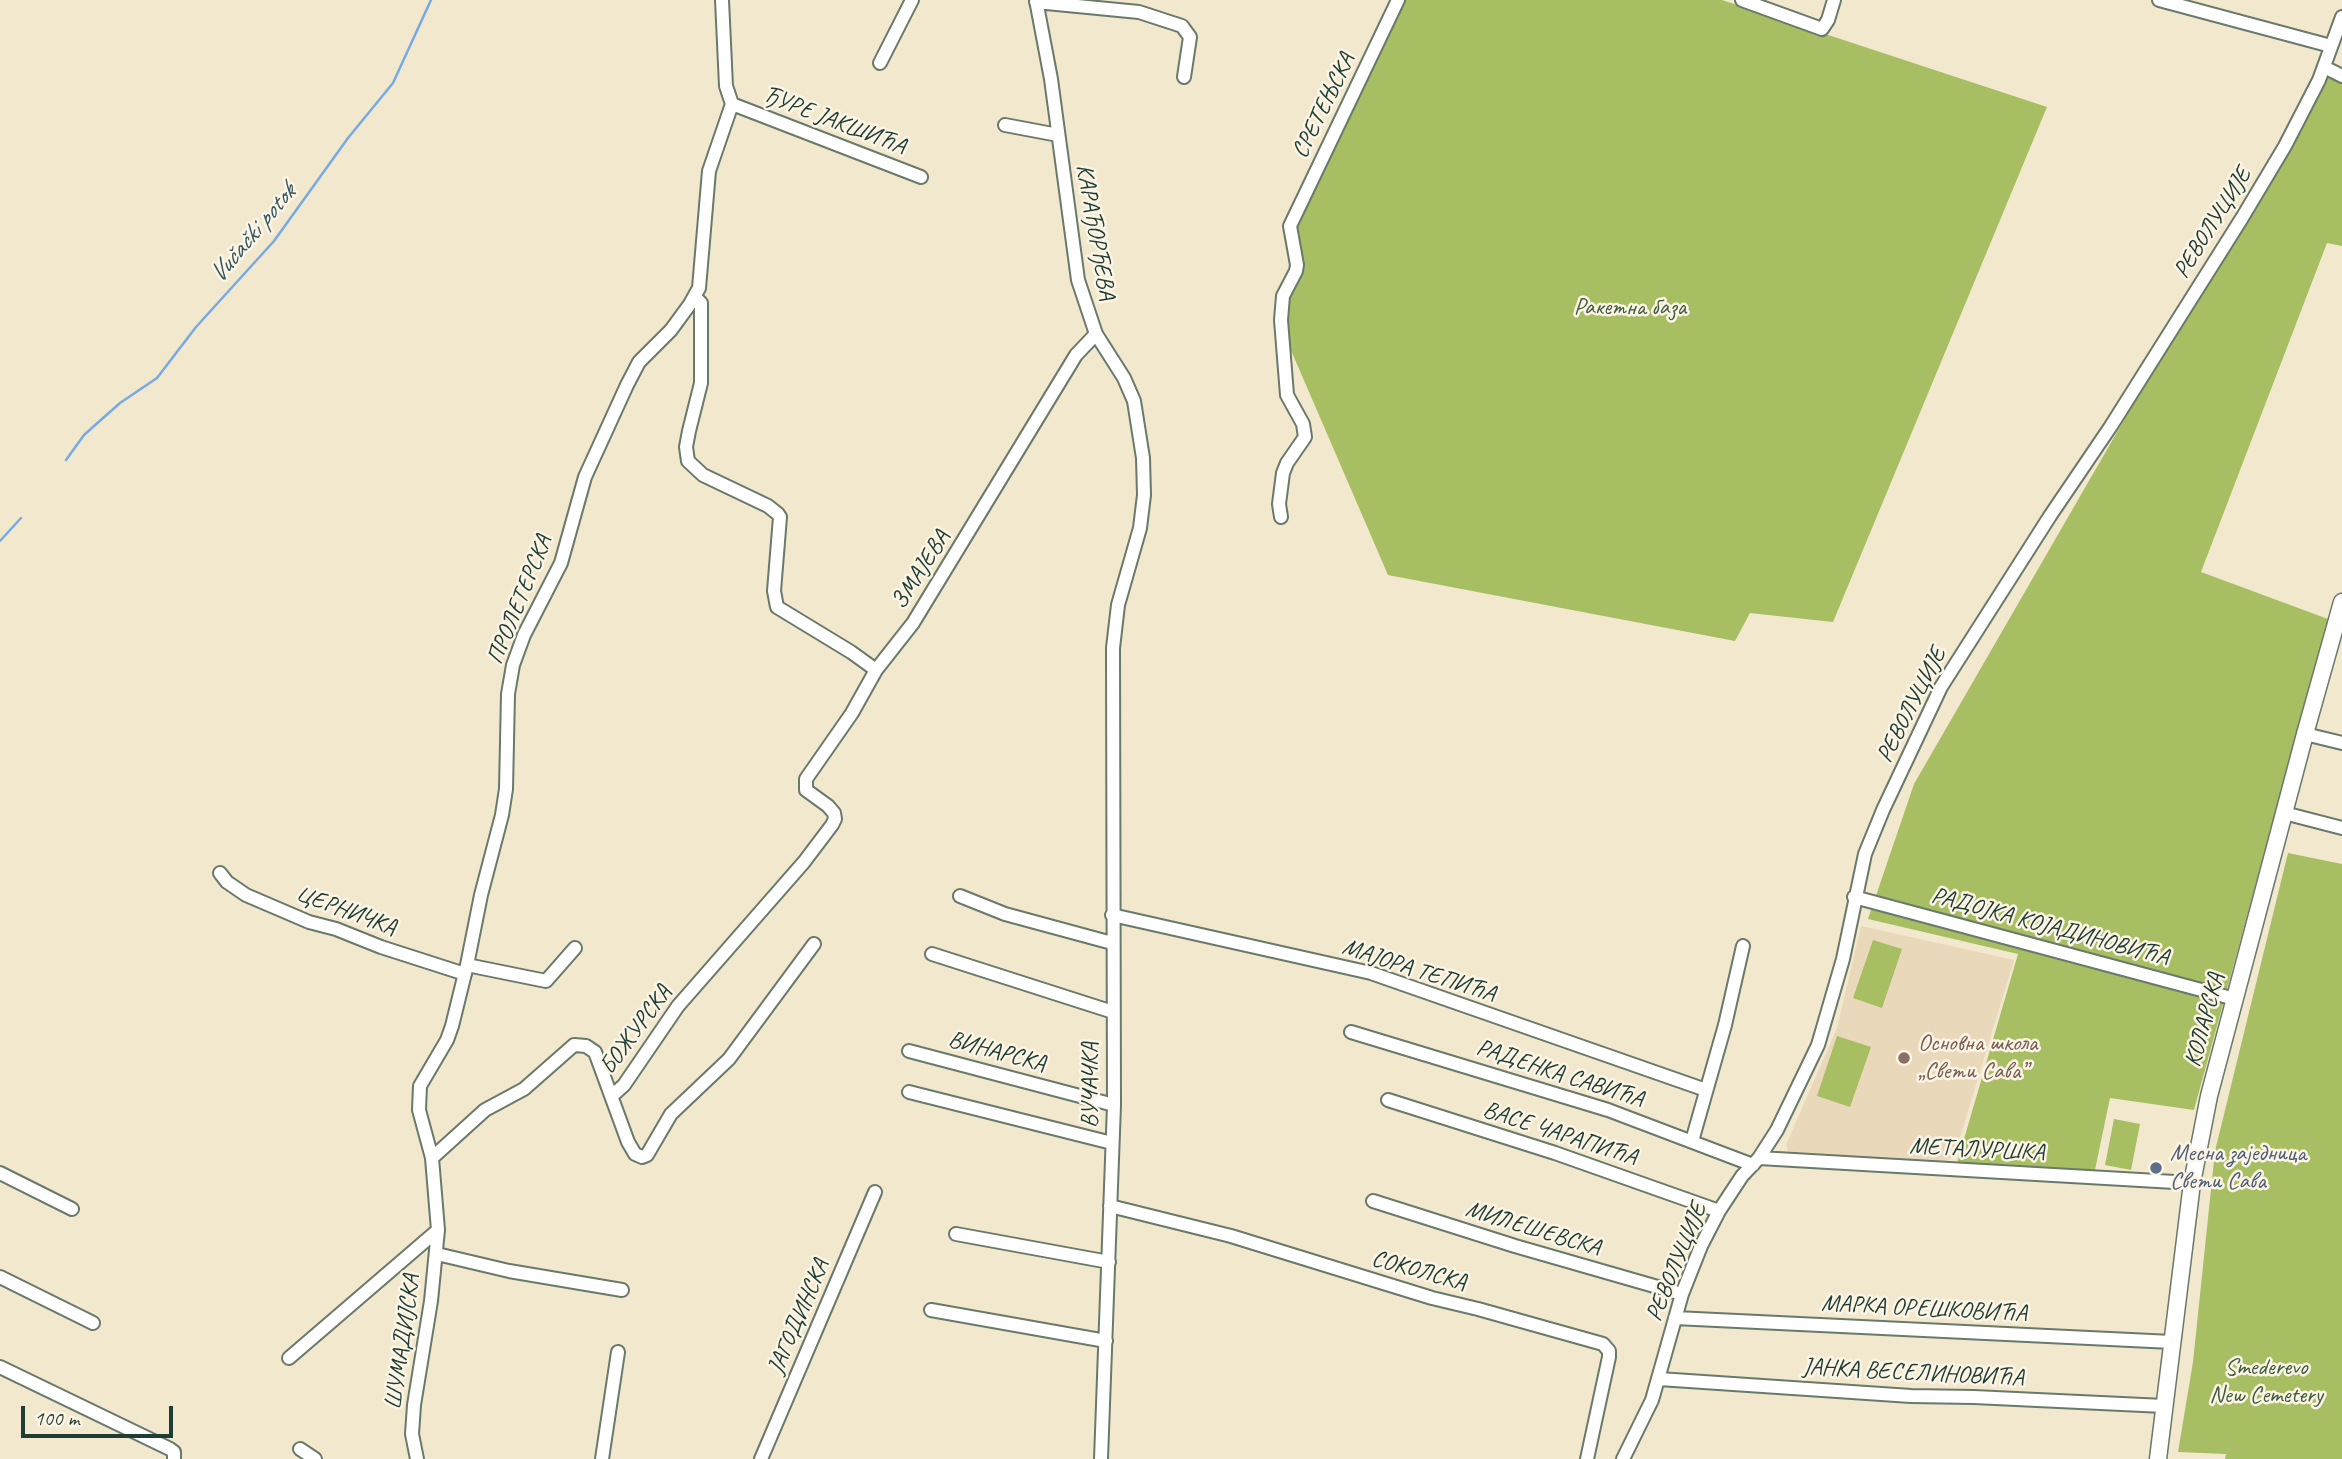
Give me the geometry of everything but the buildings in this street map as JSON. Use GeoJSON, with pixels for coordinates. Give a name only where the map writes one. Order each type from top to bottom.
{"type":"FeatureCollection","features":[{"type":"Feature","properties":{"kind":"main road","name":"КОЛАРСКА"},"geometry":{"type":"LineString","coordinates":[[2158,1459],[2192,1183],[2209,1097],[2342,601]]}},
{"type":"Feature","properties":{"kind":"street"},"geometry":{"type":"LineString","coordinates":[[722,0],[726,86],[732,104]]}},
{"type":"Feature","properties":{"kind":"street"},"geometry":{"type":"LineString","coordinates":[[880,63],[912,0]]}},
{"type":"Feature","properties":{"kind":"street","name":"СРЕТЕЊСКА"},"geometry":{"type":"LineString","coordinates":[[1281,517],[1279,504],[1283,473],[1305,437],[1303,424],[1287,395],[1281,320],[1283,296],[1297,265],[1290,226],[1398,0]]}},
{"type":"Feature","properties":{"kind":"street"},"geometry":{"type":"LineString","coordinates":[[1742,0],[1818,29],[1825,27],[1834,0]]}},
{"type":"Feature","properties":{"kind":"street"},"geometry":{"type":"LineString","coordinates":[[2159,0],[2331,46]]}},
{"type":"Feature","properties":{"kind":"street"},"geometry":{"type":"LineString","coordinates":[[1036,1],[1139,12],[1182,26],[1190,37],[1184,77]]}},
{"type":"Feature","properties":{"kind":"street","name":"КАРАЂОРЂЕВА"},"geometry":{"type":"LineString","coordinates":[[1036,1],[1078,280],[1096,334],[1124,378],[1134,401],[1143,468],[1144,495],[1140,528],[1115,627],[1112,710]]}},
{"type":"Feature","properties":{"kind":"street","name":"РЕВОЛУЦИЈЕ"},"geometry":{"type":"LineString","coordinates":[[1623,1459],[1644,1419],[1659,1379],[1682,1294],[1701,1247],[1719,1211],[1742,1176],[1756,1162],[1798,1091],[1826,1025],[1865,854],[1941,687],[2242,218],[2285,146],[2324,67],[2342,17]]}},
{"type":"Feature","properties":{"kind":"street"},"geometry":{"type":"LineString","coordinates":[[2324,67],[2342,76]]}},
{"type":"Feature","properties":{"kind":"street","name":"ЂУРЕ ЈАКШИЋА"},"geometry":{"type":"LineString","coordinates":[[732,104],[921,177]]}},
{"type":"Feature","properties":{"kind":"street","name":"ПРОЛЕТЕРСКА"},"geometry":{"type":"LineString","coordinates":[[438,1230],[432,1158],[422,1124],[418,1093],[426,1073],[447,1040],[502,815],[506,789],[508,694],[513,665],[524,635],[561,563],[586,477],[627,385],[639,362],[671,330],[695,297],[701,279],[702,232],[709,170],[732,104]]}},
{"type":"Feature","properties":{"kind":"street"},"geometry":{"type":"LineString","coordinates":[[1005,125],[1058,135]]}},
{"type":"Feature","properties":{"kind":"street"},"geometry":{"type":"LineString","coordinates":[[695,297],[701,303],[701,383],[686,447],[688,461],[703,475],[768,506],[780,517],[774,591],[777,607],[876,670]]}},
{"type":"Feature","properties":{"kind":"street","name":"ЗМАЈЕВА"},"geometry":{"type":"LineString","coordinates":[[835,819],[831,809],[806,790],[804,785],[865,693],[876,670],[913,623],[1069,368],[1096,334]]}},
{"type":"Feature","properties":{"kind":"street","name":"ВУЧАЧКА"},"geometry":{"type":"LineString","coordinates":[[1101,1459],[1114,1105],[1112,710]]}},
{"type":"Feature","properties":{"kind":"street"},"geometry":{"type":"LineString","coordinates":[[2305,734],[2342,743]]}},
{"type":"Feature","properties":{"kind":"street"},"geometry":{"type":"LineString","coordinates":[[2284,813],[2342,828]]}},
{"type":"Feature","properties":{"kind":"street","name":"БОЖУРСКА"},"geometry":{"type":"LineString","coordinates":[[814,944],[729,1059],[671,1114],[647,1155],[642,1157],[635,1154],[628,1142],[613,1096],[624,1085],[678,1006],[804,862],[835,819]]}},
{"type":"Feature","properties":{"kind":"street","name":"ЦЕРНИЧКА"},"geometry":{"type":"LineString","coordinates":[[219,873],[246,895],[309,922],[336,929],[381,947],[466,970],[546,981],[575,948]]}},
{"type":"Feature","properties":{"kind":"street"},"geometry":{"type":"LineString","coordinates":[[960,896],[1005,914],[1112,943]]}},
{"type":"Feature","properties":{"kind":"street","name":"РАДОЈКА КОЈАДИНОВИЋА"},"geometry":{"type":"LineString","coordinates":[[1854,897],[2235,999]]}},
{"type":"Feature","properties":{"kind":"street","name":"МАЈОРА ТЕПИЋА"},"geometry":{"type":"LineString","coordinates":[[1112,915],[1371,973],[1706,1090]]}},
{"type":"Feature","properties":{"kind":"street"},"geometry":{"type":"LineString","coordinates":[[1692,1141],[1726,1025],[1743,946]]}},
{"type":"Feature","properties":{"kind":"street"},"geometry":{"type":"LineString","coordinates":[[932,954],[1113,1012]]}},
{"type":"Feature","properties":{"kind":"street","name":"РАДЕНКА САВИЋА"},"geometry":{"type":"LineString","coordinates":[[1351,1032],[1608,1110],[1756,1162]]}},
{"type":"Feature","properties":{"kind":"street"},"geometry":{"type":"LineString","coordinates":[[432,1158],[485,1110],[524,1089],[574,1045],[586,1045],[595,1052],[613,1096]]}},
{"type":"Feature","properties":{"kind":"street","name":"ВИНАРСКА"},"geometry":{"type":"LineString","coordinates":[[909,1051],[1114,1105]]}},
{"type":"Feature","properties":{"kind":"street"},"geometry":{"type":"LineString","coordinates":[[909,1092],[1112,1143]]}},
{"type":"Feature","properties":{"kind":"street","name":"ВАСЕ ЧАРАПИЋА"},"geometry":{"type":"LineString","coordinates":[[1388,1100],[1555,1153],[1719,1211]]}},
{"type":"Feature","properties":{"kind":"street","name":"МЕТАЛУРШКА"},"geometry":{"type":"LineString","coordinates":[[1756,1162],[2192,1183]]}},
{"type":"Feature","properties":{"kind":"street"},"geometry":{"type":"LineString","coordinates":[[0,1173],[72,1209]]}},
{"type":"Feature","properties":{"kind":"street","name":"ЈАГОДИНСКА"},"geometry":{"type":"LineString","coordinates":[[761,1459],[875,1192]]}},
{"type":"Feature","properties":{"kind":"street","name":"МИЛЕШЕВСКА"},"geometry":{"type":"LineString","coordinates":[[1373,1201],[1514,1246],[1682,1294]]}},
{"type":"Feature","properties":{"kind":"street","name":"СОКОЛСКА"},"geometry":{"type":"LineString","coordinates":[[1110,1206],[1207,1230],[1432,1298],[1478,1308],[1603,1344],[1609,1351],[1609,1357],[1587,1459]]}},
{"type":"Feature","properties":{"kind":"street"},"geometry":{"type":"LineString","coordinates":[[289,1358],[438,1230]]}},
{"type":"Feature","properties":{"kind":"street","name":"ШУМАДИЈСКА"},"geometry":{"type":"LineString","coordinates":[[417,1459],[412,1434],[414,1405],[437,1254],[438,1230]]}},
{"type":"Feature","properties":{"kind":"street"},"geometry":{"type":"LineString","coordinates":[[956,1234],[1108,1262]]}},
{"type":"Feature","properties":{"kind":"street"},"geometry":{"type":"LineString","coordinates":[[437,1254],[509,1271],[622,1290]]}},
{"type":"Feature","properties":{"kind":"street"},"geometry":{"type":"LineString","coordinates":[[0,1277],[93,1323]]}},
{"type":"Feature","properties":{"kind":"street"},"geometry":{"type":"LineString","coordinates":[[931,1310],[1106,1341]]}},
{"type":"Feature","properties":{"kind":"street","name":"МАРКА ОРЕШКОВИЋА"},"geometry":{"type":"LineString","coordinates":[[1675,1318],[2172,1342]]}},
{"type":"Feature","properties":{"kind":"street"},"geometry":{"type":"LineString","coordinates":[[602,1459],[618,1352]]}},
{"type":"Feature","properties":{"kind":"street"},"geometry":{"type":"LineString","coordinates":[[0,1367],[170,1449],[174,1452],[174,1459]]}},
{"type":"Feature","properties":{"kind":"street","name":"ЈАНКА ВЕСЕЛИНОВИЋА"},"geometry":{"type":"LineString","coordinates":[[1659,1379],[1911,1396],[2164,1406]]}},
{"type":"Feature","properties":{"kind":"street"},"geometry":{"type":"LineString","coordinates":[[300,1449],[315,1459]]}},
{"type":"Feature","properties":{"kind":"shaded area","name":"Основна школа „Свети Сава”"},"geometry":{"type":"Polygon","coordinates":[[[1861,926],[2014,960],[1955,1154],[1945,1163],[1791,1155],[1788,1152],[1786,1145],[1837,1028],[1861,926]]]}},
{"type":"Feature","properties":{"kind":"green space","name":"Ракетна база"},"geometry":{"type":"Polygon","coordinates":[[[1405,0],[1722,0],[2047,107],[1833,622],[1750,613],[1735,641],[1388,575],[1287,341],[1287,301],[1295,228],[1405,0]]]}},
{"type":"Feature","properties":{"kind":"green space"},"geometry":{"type":"Polygon","coordinates":[[[2328,73],[2342,80],[2342,246],[2327,243],[2201,572],[2328,619],[2194,1110],[2110,1098],[2095,1170],[1957,1163],[2018,954],[1868,919],[1914,784],[2328,73]]]}},
{"type":"Feature","properties":{"kind":"green space","name":"Smederevo New Cemetery"},"geometry":{"type":"Polygon","coordinates":[[[2288,853],[2342,864],[2342,1459],[2225,1459],[2226,1454],[2178,1452],[2193,1362],[2215,1151],[2288,853]]]}},
{"type":"Feature","properties":{"kind":"green space"},"geometry":{"type":"Polygon","coordinates":[[[1873,940],[1902,949],[1882,1008],[1853,998],[1873,940]]]}},
{"type":"Feature","properties":{"kind":"green space"},"geometry":{"type":"Polygon","coordinates":[[[1837,1036],[1871,1047],[1850,1107],[1817,1096],[1837,1036]]]}},
{"type":"Feature","properties":{"kind":"green space"},"geometry":{"type":"Polygon","coordinates":[[[2114,1119],[2140,1124],[2131,1170],[2105,1165],[2114,1119]]]}},
{"type":"Feature","properties":{"kind":"waterway","name":"Vučački potok"},"geometry":{"type":"LineString","coordinates":[[66,460],[84,435],[120,403],[157,378],[196,327],[274,241],[348,138],[393,83],[431,0]]}},
{"type":"Feature","properties":{"kind":"waterway","name":"Vučački potok"},"geometry":{"type":"LineString","coordinates":[[0,541],[21,518]]}},
{"type":"Feature","properties":{"kind":"place","name":"Основна школа „Свети Сава”"},"geometry":{"type":"Point","coordinates":[1904,1058]}},
{"type":"Feature","properties":{"kind":"place","name":"Месна заједница Свети Сава"},"geometry":{"type":"Point","coordinates":[2156,1168]}}]}
